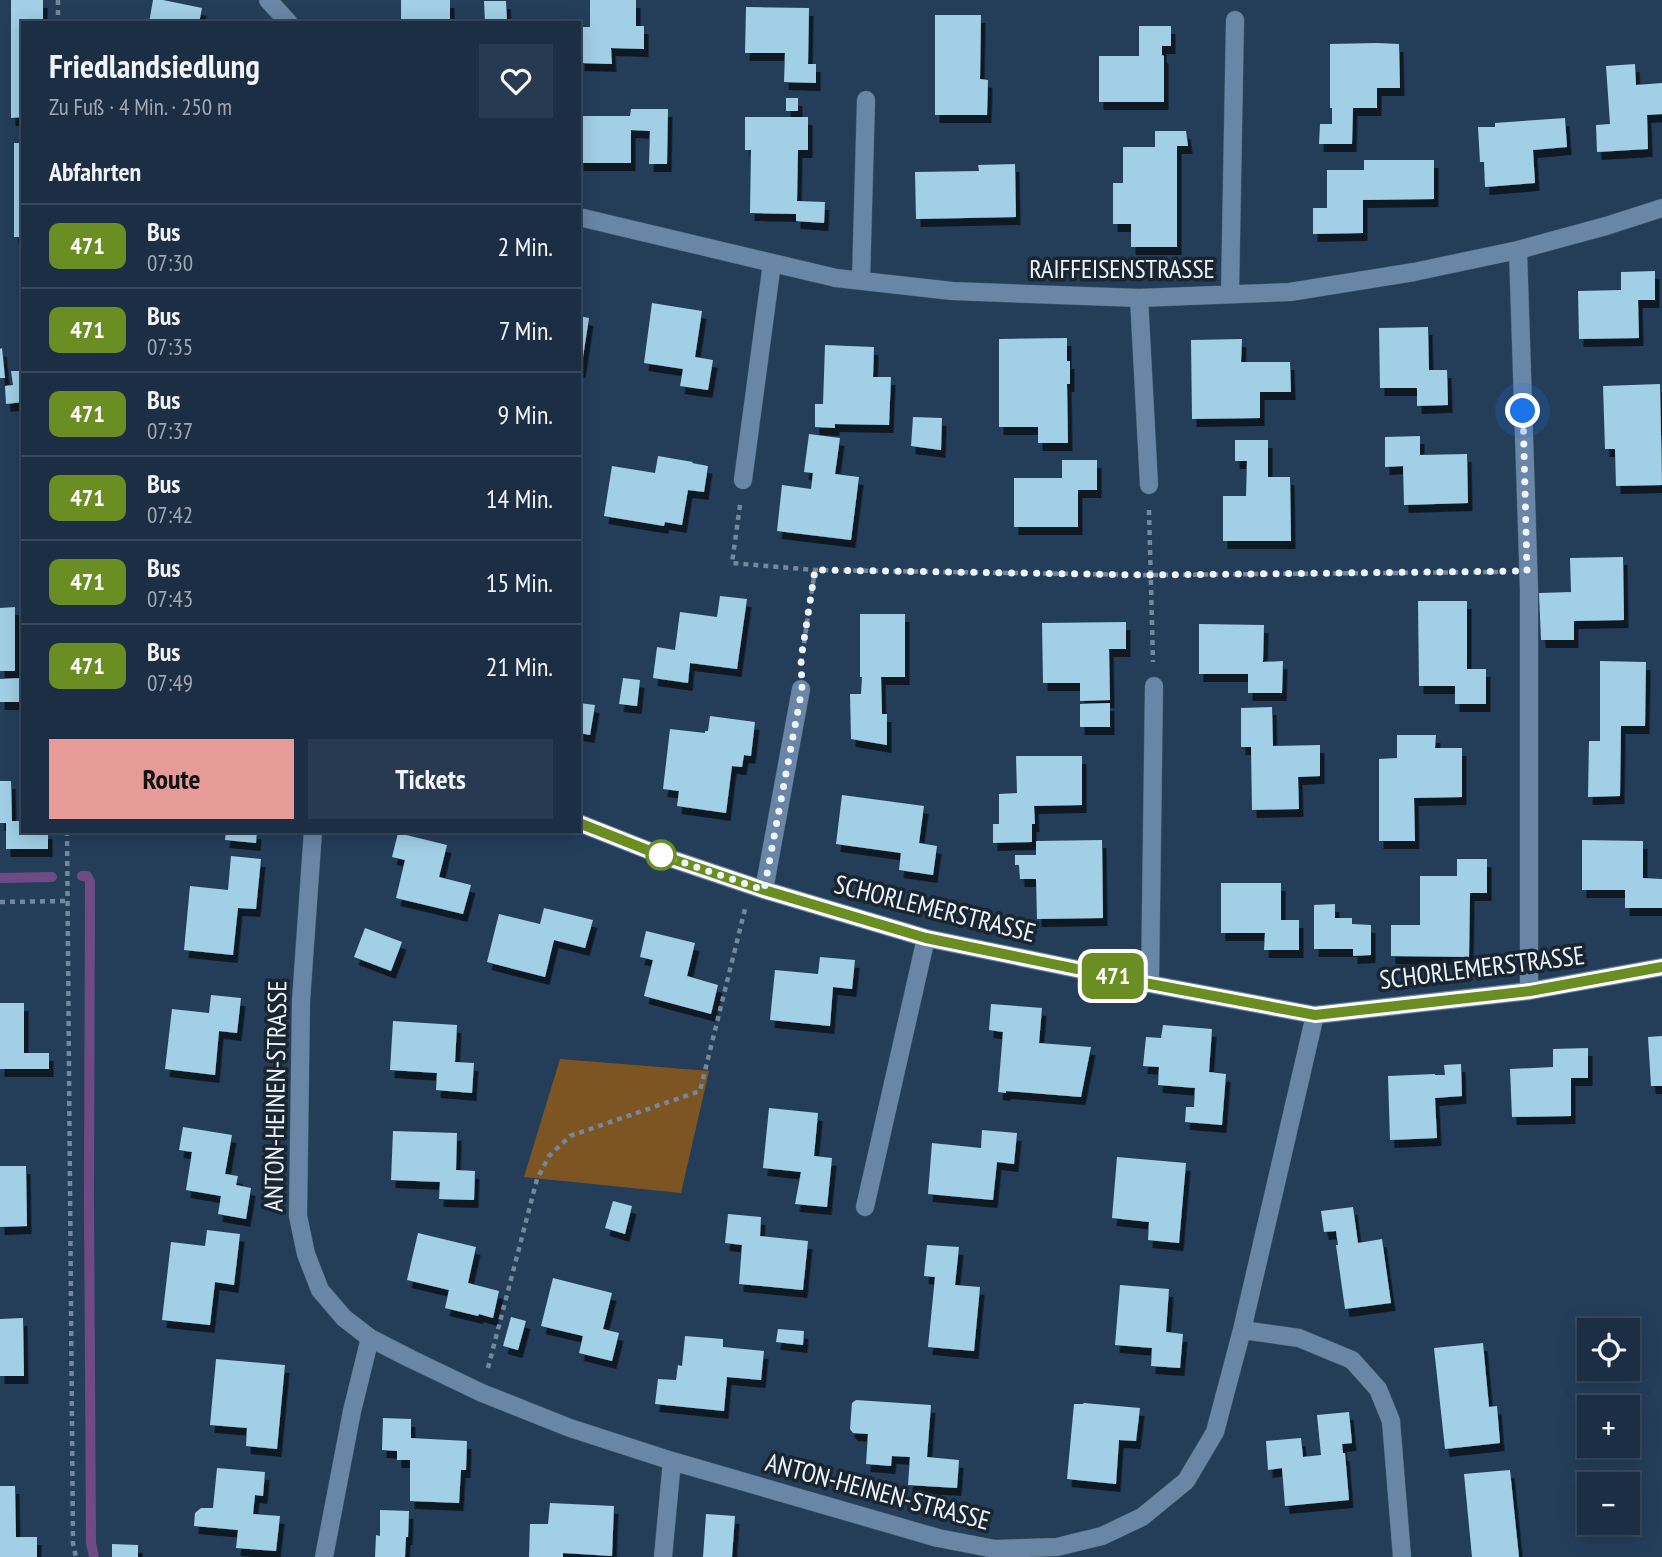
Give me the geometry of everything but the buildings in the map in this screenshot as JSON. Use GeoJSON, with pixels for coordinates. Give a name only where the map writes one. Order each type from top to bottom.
{"type":"FeatureCollection","features":[{"type":"Feature","properties":{"kind":"street"},"geometry":{"type":"LineString","coordinates":[[268,0],[287,21]]}},
{"type":"Feature","properties":{"kind":"street"},"geometry":{"type":"LineString","coordinates":[[1230,294],[1235,20]]}},
{"type":"Feature","properties":{"kind":"street"},"geometry":{"type":"LineString","coordinates":[[861,281],[866,100]]}},
{"type":"Feature","properties":{"kind":"street","name":"RAIFFEISENSTRASSE"},"geometry":{"type":"LineString","coordinates":[[581,217],[835,278],[952,292],[1139,298],[1290,292],[1414,272],[1518,250],[1662,208]]}},
{"type":"Feature","properties":{"kind":"street"},"geometry":{"type":"LineString","coordinates":[[1518,250],[1529,590],[1530,991]]}},
{"type":"Feature","properties":{"kind":"street"},"geometry":{"type":"LineString","coordinates":[[743,480],[772,263]]}},
{"type":"Feature","properties":{"kind":"street"},"geometry":{"type":"LineString","coordinates":[[1139,298],[1149,485]]}},
{"type":"Feature","properties":{"kind":"street"},"geometry":{"type":"LineString","coordinates":[[1150,984],[1154,686]]}},
{"type":"Feature","properties":{"kind":"street"},"geometry":{"type":"LineString","coordinates":[[757,888],[802,689]]}},
{"type":"Feature","properties":{"kind":"street","name":"SCHORLEMERSTRASSE"},"geometry":{"type":"LineString","coordinates":[[581,824],[660,855],[757,888],[926,938],[1315,1015],[1530,991],[1662,967]]}},
{"type":"Feature","properties":{"kind":"street","name":"ANTON-HEINEN-STRASSE"},"geometry":{"type":"LineString","coordinates":[[313,833],[301,1001],[298,1216],[306,1254],[320,1290],[344,1318],[370,1338],[411,1359],[482,1393],[570,1428],[672,1461],[938,1538],[995,1549],[1057,1547],[1101,1536],[1142,1517],[1186,1481],[1215,1432],[1242,1330],[1315,1015]]}},
{"type":"Feature","properties":{"kind":"street"},"geometry":{"type":"LineString","coordinates":[[865,1207],[926,938]]}},
{"type":"Feature","properties":{"kind":"street"},"geometry":{"type":"LineString","coordinates":[[1242,1330],[1299,1339],[1352,1360],[1378,1389],[1391,1421],[1402,1557]]}},
{"type":"Feature","properties":{"kind":"street"},"geometry":{"type":"LineString","coordinates":[[324,1557],[352,1411],[370,1338]]}},
{"type":"Feature","properties":{"kind":"street"},"geometry":{"type":"LineString","coordinates":[[663,1557],[672,1461]]}},
{"type":"Feature","properties":{"kind":"path"},"geometry":{"type":"LineString","coordinates":[[58,0],[58,21]]}},
{"type":"Feature","properties":{"kind":"path"},"geometry":{"type":"LineString","coordinates":[[743,480],[732,563],[815,570],[1150,575],[1527,571]]}},
{"type":"Feature","properties":{"kind":"path"},"geometry":{"type":"LineString","coordinates":[[1149,485],[1154,686]]}},
{"type":"Feature","properties":{"kind":"path"},"geometry":{"type":"LineString","coordinates":[[802,689],[801,659],[815,570]]}},
{"type":"Feature","properties":{"kind":"path"},"geometry":{"type":"LineString","coordinates":[[67,833],[73,1544],[76,1557]]}},
{"type":"Feature","properties":{"kind":"path"},"geometry":{"type":"LineString","coordinates":[[482,1393],[537,1179],[549,1156],[570,1136],[700,1091],[757,888]]}},
{"type":"Feature","properties":{"kind":"path"},"geometry":{"type":"LineString","coordinates":[[0,902],[68,901]]}},
{"type":"Feature","properties":{"kind":"shaded area"},"geometry":{"type":"Polygon","coordinates":[[[560,1059],[709,1071],[681,1193],[524,1177],[560,1059]]]}},
{"type":"Feature","properties":{"kind":"waterway"},"geometry":{"type":"LineString","coordinates":[[82,876],[87,876],[90,882],[91,1543],[94,1557]]}},
{"type":"Feature","properties":{"kind":"waterway"},"geometry":{"type":"LineString","coordinates":[[0,878],[52,877]]}},
{"type":"Feature","properties":{"kind":"bus line","name":"471"},"geometry":{"type":"LineString","coordinates":[[581,824],[660,855],[764,890],[926,938],[1315,1015],[1530,991],[1662,967]]}},
{"type":"Feature","properties":{"kind":"route"},"geometry":{"type":"LineString","coordinates":[[661,855],[764,890],[802,689],[801,659],[815,570],[1150,575],[1527,571],[1523,411]]}}]}
